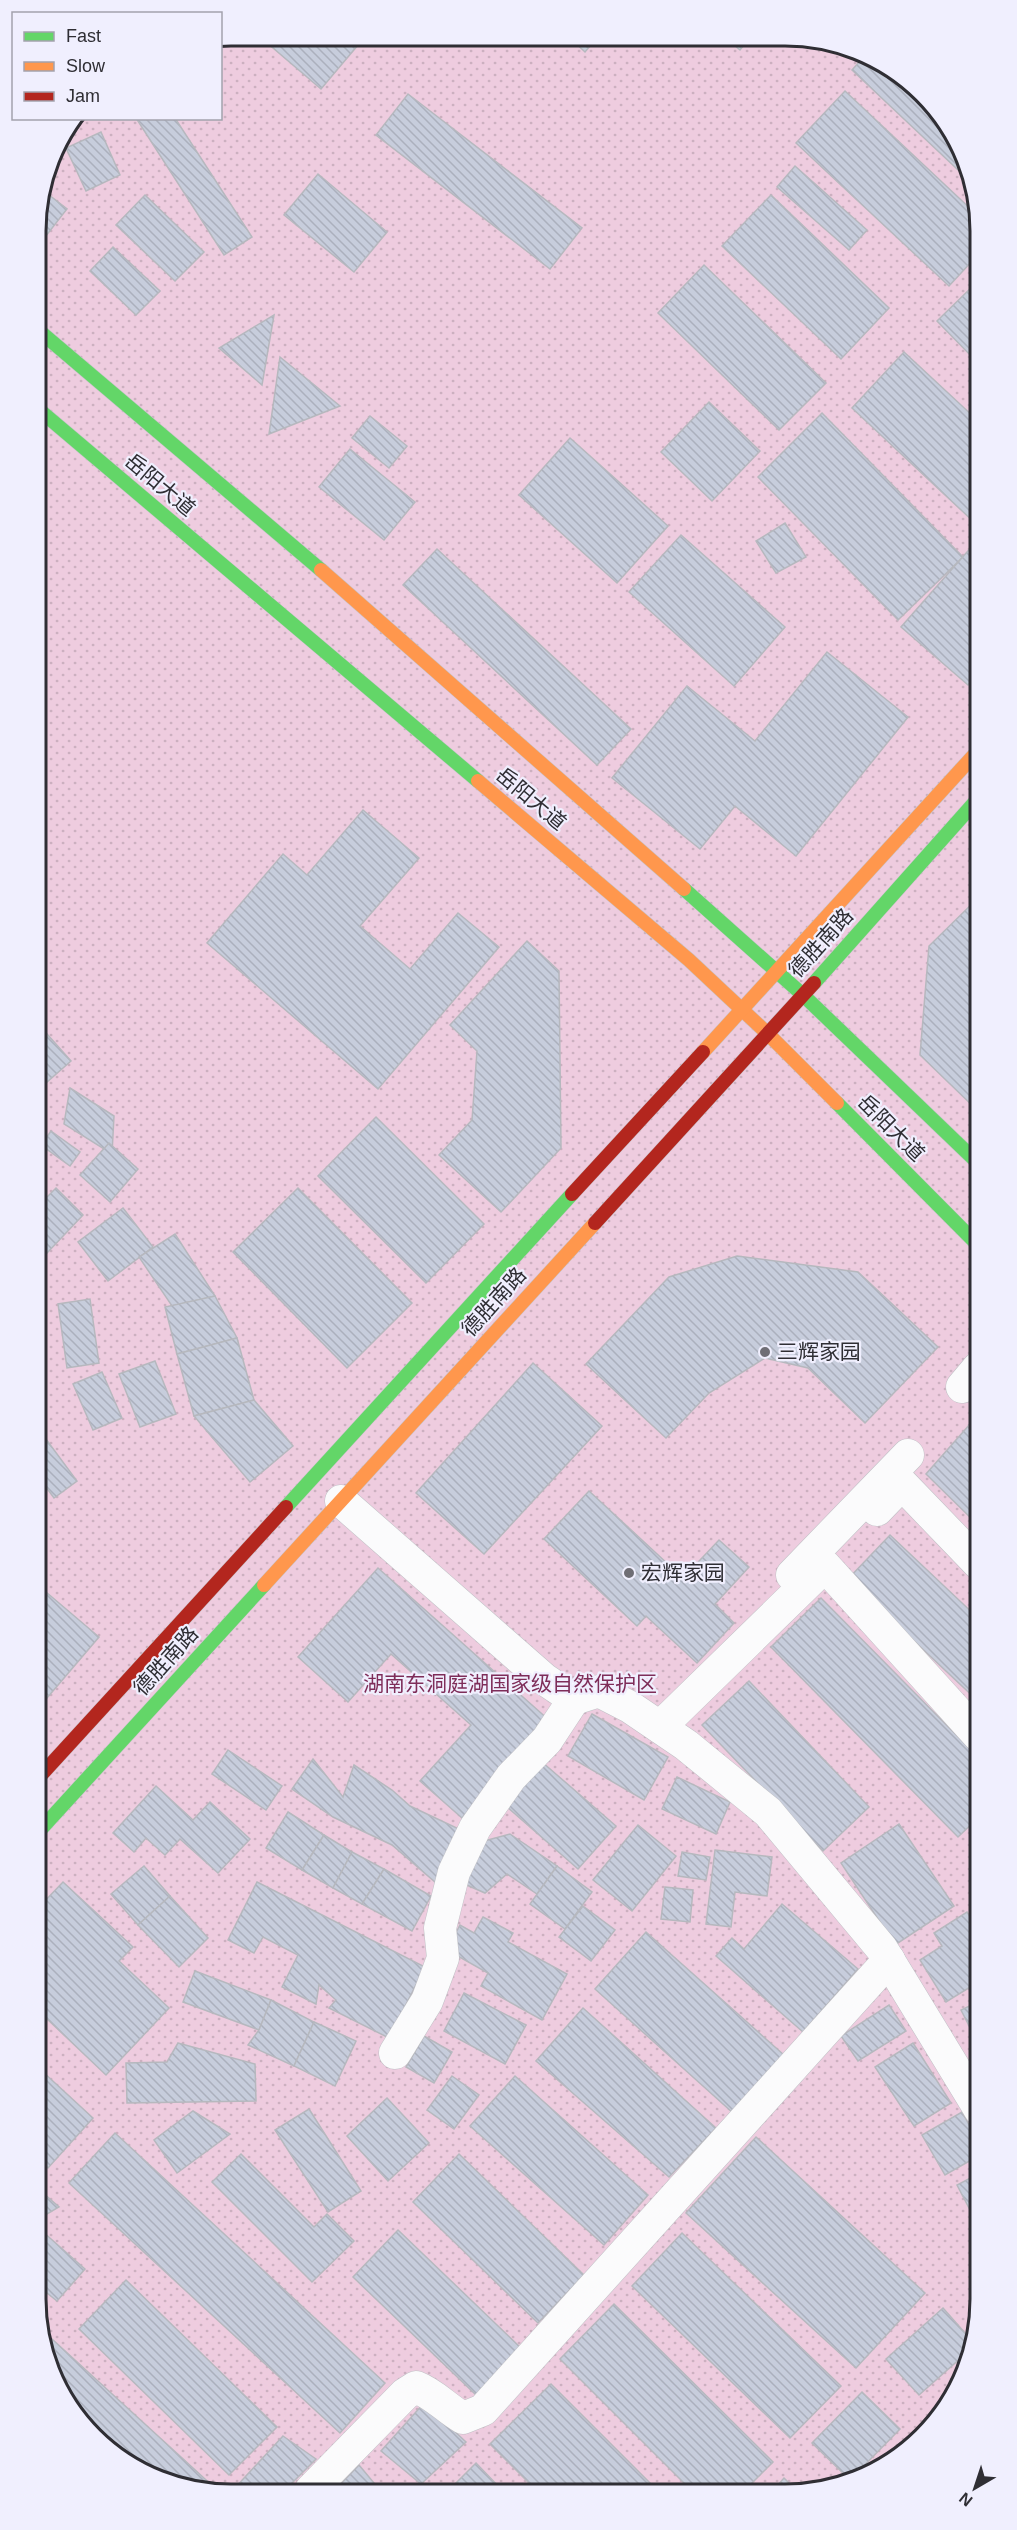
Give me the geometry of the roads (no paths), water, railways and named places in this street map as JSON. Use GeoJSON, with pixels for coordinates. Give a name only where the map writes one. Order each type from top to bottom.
{"type":"FeatureCollection","features":[{"type":"Feature","properties":{"kind":"main road","name":"岳阳大道"},"geometry":{"type":"LineString","coordinates":[[47,337],[365,607],[777,971],[970,1155]]}},
{"type":"Feature","properties":{"kind":"main road","name":"岳阳大道"},"geometry":{"type":"LineString","coordinates":[[47,416],[689,960],[768,1034],[970,1237]]}},
{"type":"Feature","properties":{"kind":"main road","name":"德胜南路"},"geometry":{"type":"LineString","coordinates":[[46,1769],[970,760]]}},
{"type":"Feature","properties":{"kind":"main road","name":"德胜南路"},"geometry":{"type":"LineString","coordinates":[[46,1823],[768,1034],[970,808]]}},
{"type":"Feature","properties":{"kind":"street"},"geometry":{"type":"LineString","coordinates":[[660,1727],[677,1701],[816,1549],[908,1455]]}},
{"type":"Feature","properties":{"kind":"street"},"geometry":{"type":"LineString","coordinates":[[660,1727],[825,1566],[902,1484],[970,1555]]}},
{"type":"Feature","properties":{"kind":"street"},"geometry":{"type":"LineString","coordinates":[[341,1501],[544,1679],[574,1699]]}},
{"type":"Feature","properties":{"kind":"street"},"geometry":{"type":"LineString","coordinates":[[825,1566],[970,1726]]}},
{"type":"Feature","properties":{"kind":"street"},"geometry":{"type":"LineString","coordinates":[[395,2054],[427,2001],[442,1958],[440,1928],[454,1872],[476,1828],[511,1777],[547,1740],[574,1699],[599,1691],[630,1707],[694,1751],[768,1812],[889,1960],[970,2094]]}},
{"type":"Feature","properties":{"kind":"street"},"geometry":{"type":"LineString","coordinates":[[317,2484],[405,2394],[416,2386],[431,2393],[447,2409],[463,2418],[483,2410],[889,1960]]}},
{"type":"Feature","properties":{"kind":"place","name":"三辉家园"},"geometry":{"type":"Point","coordinates":[765,1352]}},
{"type":"Feature","properties":{"kind":"place","name":"宏辉家园"},"geometry":{"type":"Point","coordinates":[629,1573]}},
{"type":"Feature","properties":{"kind":"park label","name":"湖南东洞庭湖国家级自然保护区"},"geometry":{"type":"Point","coordinates":[510,1684]}}]}
